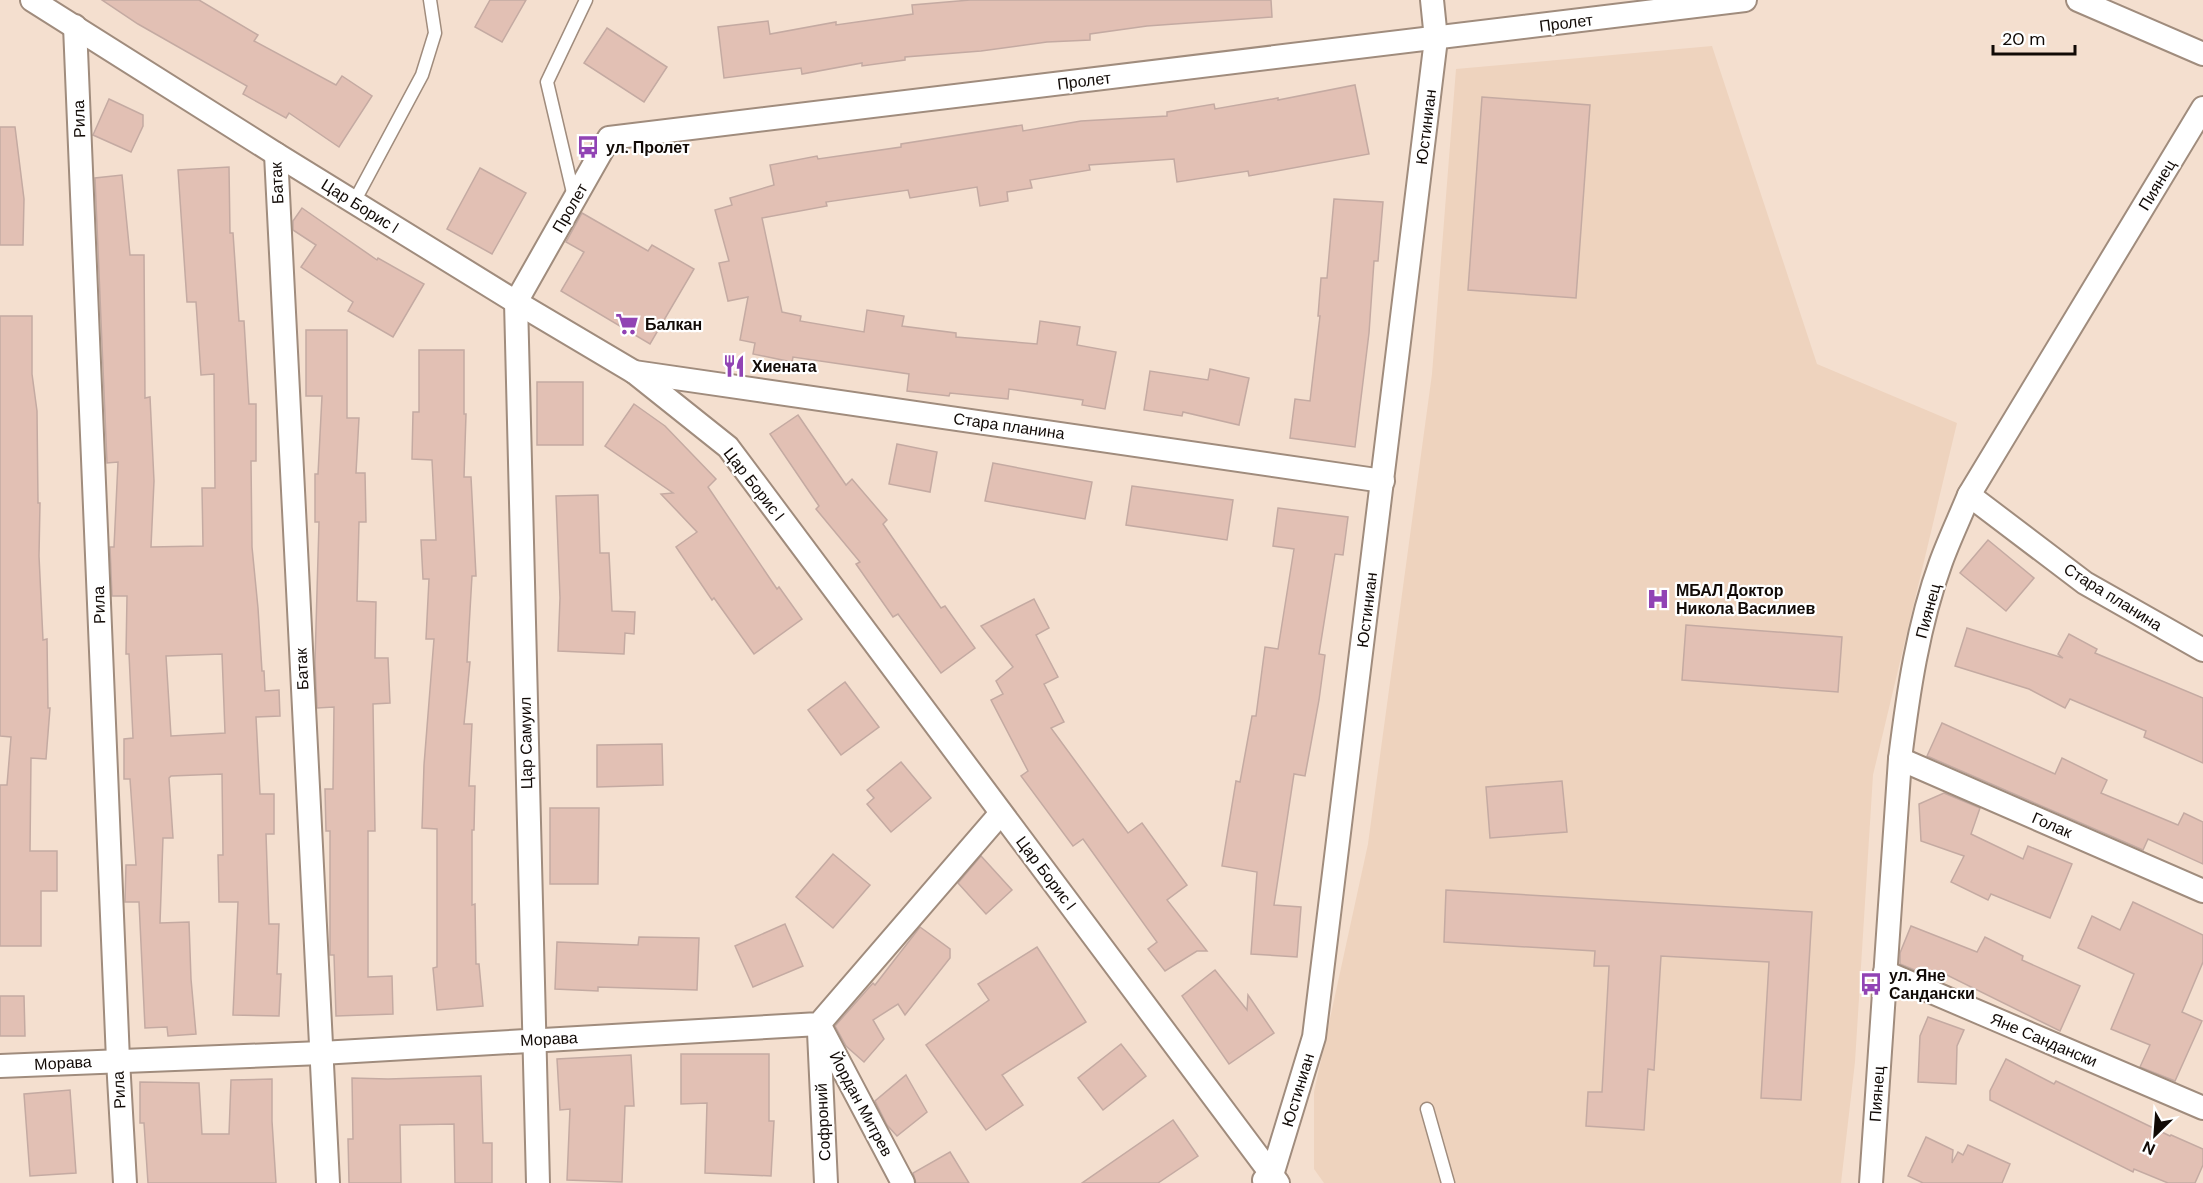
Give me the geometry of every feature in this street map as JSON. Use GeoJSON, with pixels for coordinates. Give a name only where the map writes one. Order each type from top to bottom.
{"type":"FeatureCollection","features":[{"type":"Feature","properties":{"kind":"street","name":"Цар Борис I"},"geometry":{"type":"LineString","coordinates":[[32,0],[276,154],[634,372],[728,447],[1001,813],[1270,1180]]}},
{"type":"Feature","properties":{"kind":"street","name":"Юстиниан"},"geometry":{"type":"LineString","coordinates":[[1270,1180],[1314,1037],[1436,39],[1432,0]]}},
{"type":"Feature","properties":{"kind":"street","name":"Пролет"},"geometry":{"type":"LineString","coordinates":[[516,302],[609,138],[1436,39],[1659,5],[1745,0]]}},
{"type":"Feature","properties":{"kind":"street"},"geometry":{"type":"LineString","coordinates":[[2078,0],[2203,54]]}},
{"type":"Feature","properties":{"kind":"street","name":"Рила"},"geometry":{"type":"LineString","coordinates":[[75,26],[125,1183]]}},
{"type":"Feature","properties":{"kind":"street","name":"Пиянец"},"geometry":{"type":"LineString","coordinates":[[1873,1182],[1900,759],[1908,699],[1921,634],[1940,564],[1969,495],[2203,108]]}},
{"type":"Feature","properties":{"kind":"street","name":"Батак"},"geometry":{"type":"LineString","coordinates":[[276,154],[328,1183]]}},
{"type":"Feature","properties":{"kind":"street","name":"Цар Самуил"},"geometry":{"type":"LineString","coordinates":[[516,302],[538,1183]]}},
{"type":"Feature","properties":{"kind":"street","name":"Стара планина"},"geometry":{"type":"LineString","coordinates":[[634,372],[1383,481]]}},
{"type":"Feature","properties":{"kind":"street","name":"Стара планина"},"geometry":{"type":"LineString","coordinates":[[1969,495],[2085,583],[2203,650]]}},
{"type":"Feature","properties":{"kind":"street","name":"Голак"},"geometry":{"type":"LineString","coordinates":[[1900,759],[2203,891]]}},
{"type":"Feature","properties":{"kind":"street"},"geometry":{"type":"LineString","coordinates":[[819,1024],[1001,813]]}},
{"type":"Feature","properties":{"kind":"street","name":"Яне Сандански"},"geometry":{"type":"LineString","coordinates":[[1885,972],[2203,1108]]}},
{"type":"Feature","properties":{"kind":"street","name":"Морава"},"geometry":{"type":"LineString","coordinates":[[0,1066],[321,1053],[819,1024]]}},
{"type":"Feature","properties":{"kind":"street","name":"Софроний"},"geometry":{"type":"LineString","coordinates":[[819,1024],[826,1183]]}},
{"type":"Feature","properties":{"kind":"street","name":"Йордан Митрев"},"geometry":{"type":"LineString","coordinates":[[819,1024],[903,1183]]}},
{"type":"Feature","properties":{"kind":"lane"},"geometry":{"type":"LineString","coordinates":[[354,202],[422,75],[435,33],[430,0]]}},
{"type":"Feature","properties":{"kind":"lane"},"geometry":{"type":"LineString","coordinates":[[575,198],[547,82],[586,0]]}},
{"type":"Feature","properties":{"kind":"lane"},"geometry":{"type":"LineString","coordinates":[[1427,1109],[1448,1183]]}},
{"type":"Feature","properties":{"kind":"shaded area","name":"МБАЛ Доктор Никола Василиев"},"geometry":{"type":"Polygon","coordinates":[[[1712,46],[1817,364],[1957,423],[1873,775],[1855,1062],[1841,1183],[1324,1183],[1314,1169],[1314,1092],[1368,844],[1432,374],[1456,69],[1712,46]]]}},
{"type":"Feature","properties":{"kind":"building"},"geometry":{"type":"Polygon","coordinates":[[[102,0],[199,0],[258,35],[254,41],[336,85],[342,76],[372,96],[339,147],[289,113],[286,118],[243,94],[247,86],[138,24],[102,0]]]}},
{"type":"Feature","properties":{"kind":"building"},"geometry":{"type":"Polygon","coordinates":[[[490,0],[526,0],[502,42],[475,27],[490,0]]]}},
{"type":"Feature","properties":{"kind":"building"},"geometry":{"type":"Polygon","coordinates":[[[970,0],[1271,0],[1272,17],[1147,26],[1090,34],[1090,40],[1047,42],[981,51],[905,57],[905,60],[862,66],[862,63],[802,74],[801,68],[724,78],[718,27],[768,21],[770,34],[836,22],[836,25],[913,14],[912,5],[970,0]]]}},
{"type":"Feature","properties":{"kind":"building"},"geometry":{"type":"Polygon","coordinates":[[[607,28],[667,67],[644,102],[584,63],[607,28]]]}},
{"type":"Feature","properties":{"kind":"building"},"geometry":{"type":"Polygon","coordinates":[[[1355,85],[1369,154],[1249,176],[1248,171],[1177,182],[1174,159],[1089,165],[1090,170],[1030,180],[1032,188],[1007,192],[1008,201],[980,206],[977,187],[910,198],[908,190],[826,202],[827,206],[762,218],[782,312],[801,316],[800,321],[864,332],[867,310],[904,316],[902,326],[956,333],[956,337],[1037,344],[1040,321],[1080,327],[1077,345],[1116,352],[1105,409],[1082,405],[1083,400],[1009,389],[1008,399],[907,391],[909,374],[793,357],[792,362],[753,354],[755,343],[740,340],[748,297],[728,301],[719,263],[729,261],[715,210],[732,205],[730,198],[774,185],[770,165],[817,156],[818,159],[901,147],[901,144],[1022,125],[1023,131],[1081,121],[1167,116],[1167,112],[1214,104],[1215,109],[1355,85]]]}},
{"type":"Feature","properties":{"kind":"building"},"geometry":{"type":"Polygon","coordinates":[[[1482,97],[1590,105],[1576,298],[1468,290],[1482,97]]]}},
{"type":"Feature","properties":{"kind":"building"},"geometry":{"type":"Polygon","coordinates":[[[109,99],[143,115],[143,126],[131,152],[93,135],[109,99]]]}},
{"type":"Feature","properties":{"kind":"building"},"geometry":{"type":"Polygon","coordinates":[[[0,127],[15,127],[24,199],[23,245],[0,245],[0,127]]]}},
{"type":"Feature","properties":{"kind":"building"},"geometry":{"type":"Polygon","coordinates":[[[229,167],[230,233],[233,233],[239,321],[244,321],[249,404],[256,404],[256,461],[251,461],[252,547],[262,671],[264,671],[265,691],[279,690],[280,716],[256,717],[260,794],[274,794],[274,834],[266,834],[269,924],[279,924],[277,974],[281,974],[279,1016],[233,1015],[238,902],[219,902],[218,855],[223,855],[222,774],[171,776],[169,778],[173,838],[163,838],[160,923],[189,922],[196,1034],[168,1036],[167,1027],[145,1028],[139,902],[125,902],[126,865],[136,865],[130,779],[124,779],[124,739],[133,738],[129,654],[126,654],[127,596],[112,596],[110,547],[114,547],[118,462],[107,463],[95,178],[122,175],[130,255],[144,255],[145,398],[150,397],[154,481],[151,547],[203,546],[202,488],[215,488],[214,374],[201,375],[196,302],[187,302],[178,170],[229,167]],[[222,654],[166,656],[171,736],[225,733],[222,654]]]}},
{"type":"Feature","properties":{"kind":"building"},"geometry":{"type":"Polygon","coordinates":[[[480,168],[526,193],[492,254],[447,229],[480,168]]]}},
{"type":"Feature","properties":{"kind":"building"},"geometry":{"type":"Polygon","coordinates":[[[1334,199],[1383,202],[1378,261],[1374,261],[1369,333],[1355,447],[1290,438],[1295,399],[1310,401],[1320,316],[1318,316],[1321,278],[1327,278],[1334,199]]]}},
{"type":"Feature","properties":{"kind":"building"},"geometry":{"type":"Polygon","coordinates":[[[302,208],[377,260],[378,258],[424,284],[393,337],[348,311],[353,302],[301,267],[316,245],[293,230],[293,221],[302,208]]]}},
{"type":"Feature","properties":{"kind":"building"},"geometry":{"type":"Polygon","coordinates":[[[582,213],[648,251],[652,245],[694,269],[650,344],[561,291],[584,252],[566,242],[582,213]]]}},
{"type":"Feature","properties":{"kind":"building"},"geometry":{"type":"Polygon","coordinates":[[[0,316],[32,316],[32,374],[37,411],[38,503],[40,503],[39,556],[43,640],[47,639],[48,708],[50,708],[46,759],[31,758],[30,851],[57,851],[57,891],[41,891],[41,946],[0,946],[0,785],[7,785],[11,737],[0,736],[0,316]]]}},
{"type":"Feature","properties":{"kind":"building"},"geometry":{"type":"Polygon","coordinates":[[[306,330],[347,330],[347,418],[359,418],[356,473],[365,473],[366,522],[359,522],[357,601],[376,602],[375,658],[388,658],[390,703],[373,704],[375,831],[368,831],[368,977],[392,976],[393,1014],[336,1016],[334,955],[330,955],[330,831],[326,831],[325,789],[333,789],[334,707],[317,708],[315,662],[319,522],[315,522],[315,474],[318,474],[322,396],[306,396],[306,330]]]}},
{"type":"Feature","properties":{"kind":"building"},"geometry":{"type":"Polygon","coordinates":[[[419,350],[464,350],[464,414],[466,414],[464,477],[471,477],[476,576],[472,576],[467,662],[470,662],[464,724],[472,724],[469,786],[475,786],[474,830],[472,830],[472,905],[475,904],[476,964],[479,964],[483,1006],[437,1010],[433,968],[437,967],[437,829],[422,828],[424,765],[434,639],[426,639],[429,579],[423,579],[421,540],[436,540],[432,460],[412,459],[413,412],[419,412],[419,350]]]}},
{"type":"Feature","properties":{"kind":"building"},"geometry":{"type":"Polygon","coordinates":[[[1210,369],[1249,378],[1239,425],[1183,412],[1182,416],[1144,410],[1150,371],[1208,380],[1210,369]]]}},
{"type":"Feature","properties":{"kind":"building"},"geometry":{"type":"Polygon","coordinates":[[[537,382],[583,382],[583,445],[537,445],[537,382]]]}},
{"type":"Feature","properties":{"kind":"building"},"geometry":{"type":"Polygon","coordinates":[[[634,404],[665,426],[716,479],[708,487],[777,589],[779,587],[802,619],[754,654],[714,598],[712,600],[676,547],[697,532],[661,494],[673,493],[605,446],[634,404]]]}},
{"type":"Feature","properties":{"kind":"building"},"geometry":{"type":"Polygon","coordinates":[[[798,415],[846,485],[852,479],[887,520],[883,524],[941,608],[945,606],[975,648],[941,673],[898,614],[893,617],[856,564],[860,562],[816,509],[819,506],[770,434],[798,415]]]}},
{"type":"Feature","properties":{"kind":"building"},"geometry":{"type":"Polygon","coordinates":[[[897,444],[937,452],[930,492],[889,484],[897,444]]]}},
{"type":"Feature","properties":{"kind":"building"},"geometry":{"type":"Polygon","coordinates":[[[993,463],[1092,482],[1085,519],[985,501],[993,463]]]}},
{"type":"Feature","properties":{"kind":"building"},"geometry":{"type":"Polygon","coordinates":[[[1132,486],[1233,500],[1227,540],[1126,525],[1132,486]]]}},
{"type":"Feature","properties":{"kind":"building"},"geometry":{"type":"Polygon","coordinates":[[[598,495],[600,553],[609,553],[612,611],[635,612],[634,634],[625,633],[624,654],[558,651],[560,598],[556,496],[598,495]]]}},
{"type":"Feature","properties":{"kind":"building"},"geometry":{"type":"Polygon","coordinates":[[[1278,508],[1348,517],[1343,555],[1335,554],[1319,654],[1325,655],[1319,700],[1305,776],[1294,774],[1274,905],[1301,907],[1297,957],[1251,954],[1257,872],[1222,866],[1236,781],[1240,782],[1252,716],[1256,716],[1265,647],[1278,649],[1294,549],[1273,546],[1278,508]]]}},
{"type":"Feature","properties":{"kind":"building"},"geometry":{"type":"Polygon","coordinates":[[[1988,540],[2034,578],[2006,611],[1960,573],[1988,540]]]}},
{"type":"Feature","properties":{"kind":"building"},"geometry":{"type":"Polygon","coordinates":[[[1034,599],[1049,628],[1036,635],[1058,677],[1044,684],[1064,722],[1051,728],[1128,833],[1142,823],[1187,885],[1167,900],[1207,951],[1197,951],[1165,971],[1148,949],[1157,942],[1083,839],[1073,846],[1021,776],[1028,771],[991,700],[1003,694],[996,681],[1013,667],[981,626],[1034,599]]]}},
{"type":"Feature","properties":{"kind":"building"},"geometry":{"type":"Polygon","coordinates":[[[1686,625],[1842,637],[1838,692],[1682,680],[1686,625]]]}},
{"type":"Feature","properties":{"kind":"building"},"geometry":{"type":"Polygon","coordinates":[[[1967,628],[2063,658],[2058,654],[2069,634],[2097,649],[2095,653],[2203,698],[2203,763],[2144,737],[2146,731],[2070,699],[2065,708],[2029,689],[1955,666],[1967,628]]]}},
{"type":"Feature","properties":{"kind":"building"},"geometry":{"type":"Polygon","coordinates":[[[845,682],[879,727],[841,755],[808,710],[845,682]]]}},
{"type":"Feature","properties":{"kind":"building"},"geometry":{"type":"Polygon","coordinates":[[[1942,723],[2055,774],[2062,758],[2107,780],[2101,793],[2178,825],[2184,813],[2203,822],[2203,864],[2148,839],[2143,850],[1927,756],[1942,723]]]}},
{"type":"Feature","properties":{"kind":"building"},"geometry":{"type":"Polygon","coordinates":[[[662,744],[663,785],[597,787],[597,745],[662,744]]]}},
{"type":"Feature","properties":{"kind":"building"},"geometry":{"type":"Polygon","coordinates":[[[901,762],[931,798],[891,832],[867,804],[874,798],[867,790],[901,762]]]}},
{"type":"Feature","properties":{"kind":"building"},"geometry":{"type":"Polygon","coordinates":[[[1562,781],[1567,832],[1490,838],[1486,787],[1562,781]]]}},
{"type":"Feature","properties":{"kind":"building"},"geometry":{"type":"Polygon","coordinates":[[[1944,793],[1980,808],[1971,834],[2023,859],[2028,846],[2072,864],[2050,918],[1991,894],[1988,900],[1951,882],[1964,856],[1921,841],[1919,804],[1944,793]]]}},
{"type":"Feature","properties":{"kind":"building"},"geometry":{"type":"Polygon","coordinates":[[[550,808],[599,808],[598,884],[550,884],[550,808]]]}},
{"type":"Feature","properties":{"kind":"building"},"geometry":{"type":"Polygon","coordinates":[[[833,854],[870,885],[833,928],[796,897],[833,854]]]}},
{"type":"Feature","properties":{"kind":"building"},"geometry":{"type":"Polygon","coordinates":[[[981,856],[1012,890],[986,914],[958,883],[981,856]]]}},
{"type":"Feature","properties":{"kind":"building"},"geometry":{"type":"Polygon","coordinates":[[[1446,890],[1812,912],[1801,1100],[1761,1098],[1769,962],[1661,956],[1654,1070],[1648,1069],[1644,1130],[1586,1126],[1588,1092],[1602,1092],[1609,966],[1594,966],[1595,951],[1444,942],[1446,890]]]}},
{"type":"Feature","properties":{"kind":"building"},"geometry":{"type":"Polygon","coordinates":[[[2133,902],[2203,935],[2203,962],[2182,1012],[2202,1021],[2175,1081],[2140,1067],[2150,1045],[2111,1029],[2134,974],[2078,948],[2092,916],[2120,930],[2133,902]]]}},
{"type":"Feature","properties":{"kind":"building"},"geometry":{"type":"Polygon","coordinates":[[[785,924],[803,966],[753,987],[735,946],[785,924]]]}},
{"type":"Feature","properties":{"kind":"building"},"geometry":{"type":"Polygon","coordinates":[[[1911,926],[1977,952],[1985,937],[2023,956],[2022,960],[2080,986],[2060,1031],[1947,975],[1944,982],[1900,964],[1900,953],[1911,926]]]}},
{"type":"Feature","properties":{"kind":"building"},"geometry":{"type":"Polygon","coordinates":[[[920,927],[950,949],[950,958],[905,1015],[898,1004],[873,1020],[884,1039],[864,1062],[846,1046],[835,1026],[873,983],[875,985],[920,927]]]}},
{"type":"Feature","properties":{"kind":"building"},"geometry":{"type":"Polygon","coordinates":[[[639,937],[699,938],[697,990],[598,987],[598,991],[555,989],[557,942],[638,945],[639,937]]]}},
{"type":"Feature","properties":{"kind":"building"},"geometry":{"type":"Polygon","coordinates":[[[1037,947],[1086,1022],[1002,1075],[1023,1105],[986,1130],[926,1045],[989,1000],[978,984],[1037,947]]]}},
{"type":"Feature","properties":{"kind":"building"},"geometry":{"type":"Polygon","coordinates":[[[1215,970],[1247,1010],[1248,995],[1274,1033],[1229,1064],[1182,996],[1215,970]]]}},
{"type":"Feature","properties":{"kind":"building"},"geometry":{"type":"Polygon","coordinates":[[[0,996],[24,996],[25,1036],[0,1036],[0,996]]]}},
{"type":"Feature","properties":{"kind":"building"},"geometry":{"type":"Polygon","coordinates":[[[1928,1017],[1964,1030],[1957,1046],[1956,1084],[1918,1082],[1920,1036],[1928,1017]]]}},
{"type":"Feature","properties":{"kind":"building"},"geometry":{"type":"Polygon","coordinates":[[[1121,1044],[1146,1076],[1103,1110],[1078,1078],[1121,1044]]]}},
{"type":"Feature","properties":{"kind":"building"},"geometry":{"type":"Polygon","coordinates":[[[681,1054],[769,1054],[769,1121],[774,1121],[771,1176],[705,1173],[707,1103],[681,1104],[681,1054]]]}},
{"type":"Feature","properties":{"kind":"building"},"geometry":{"type":"Polygon","coordinates":[[[631,1055],[634,1106],[625,1106],[622,1182],[567,1180],[570,1109],[560,1110],[557,1059],[631,1055]]]}},
{"type":"Feature","properties":{"kind":"building"},"geometry":{"type":"Polygon","coordinates":[[[2006,1059],[2054,1084],[2056,1081],[2170,1136],[2203,1149],[2203,1165],[2195,1183],[2168,1183],[2134,1169],[2133,1172],[1990,1100],[1990,1091],[2006,1059]]]}},
{"type":"Feature","properties":{"kind":"building"},"geometry":{"type":"Polygon","coordinates":[[[906,1075],[927,1112],[897,1136],[887,1125],[875,1101],[906,1075]]]}},
{"type":"Feature","properties":{"kind":"building"},"geometry":{"type":"Polygon","coordinates":[[[481,1076],[483,1143],[492,1143],[492,1183],[455,1183],[454,1124],[400,1125],[401,1183],[349,1183],[348,1139],[353,1139],[352,1078],[481,1076]]]}},
{"type":"Feature","properties":{"kind":"building"},"geometry":{"type":"Polygon","coordinates":[[[272,1079],[276,1183],[148,1183],[144,1123],[140,1123],[140,1082],[199,1083],[202,1134],[229,1134],[231,1080],[272,1079]]]}},
{"type":"Feature","properties":{"kind":"building"},"geometry":{"type":"Polygon","coordinates":[[[70,1090],[76,1173],[30,1176],[24,1094],[70,1090]]]}},
{"type":"Feature","properties":{"kind":"building"},"geometry":{"type":"Polygon","coordinates":[[[1173,1120],[1198,1156],[1158,1183],[1082,1183],[1173,1120]]]}},
{"type":"Feature","properties":{"kind":"building"},"geometry":{"type":"Polygon","coordinates":[[[1926,1137],[1953,1150],[1952,1163],[1958,1152],[1963,1155],[1968,1145],[2010,1164],[2002,1183],[1923,1183],[1908,1176],[1926,1137]]]}},
{"type":"Feature","properties":{"kind":"building"},"geometry":{"type":"Polygon","coordinates":[[[950,1152],[969,1183],[916,1183],[913,1173],[950,1152]]]}},
{"type":"Feature","properties":{"kind":"place","name":"ул. Пролет"},"geometry":{"type":"Point","coordinates":[588,147]}},
{"type":"Feature","properties":{"kind":"place","name":"Балкан"},"geometry":{"type":"Point","coordinates":[627,324]}},
{"type":"Feature","properties":{"kind":"place","name":"Хиената"},"geometry":{"type":"Point","coordinates":[734,366]}},
{"type":"Feature","properties":{"kind":"place","name":"МБАЛ Доктор Никола Василиев"},"geometry":{"type":"Point","coordinates":[1658,599]}},
{"type":"Feature","properties":{"kind":"place","name":"ул. Яне Сандански"},"geometry":{"type":"Point","coordinates":[1871,984]}}]}
